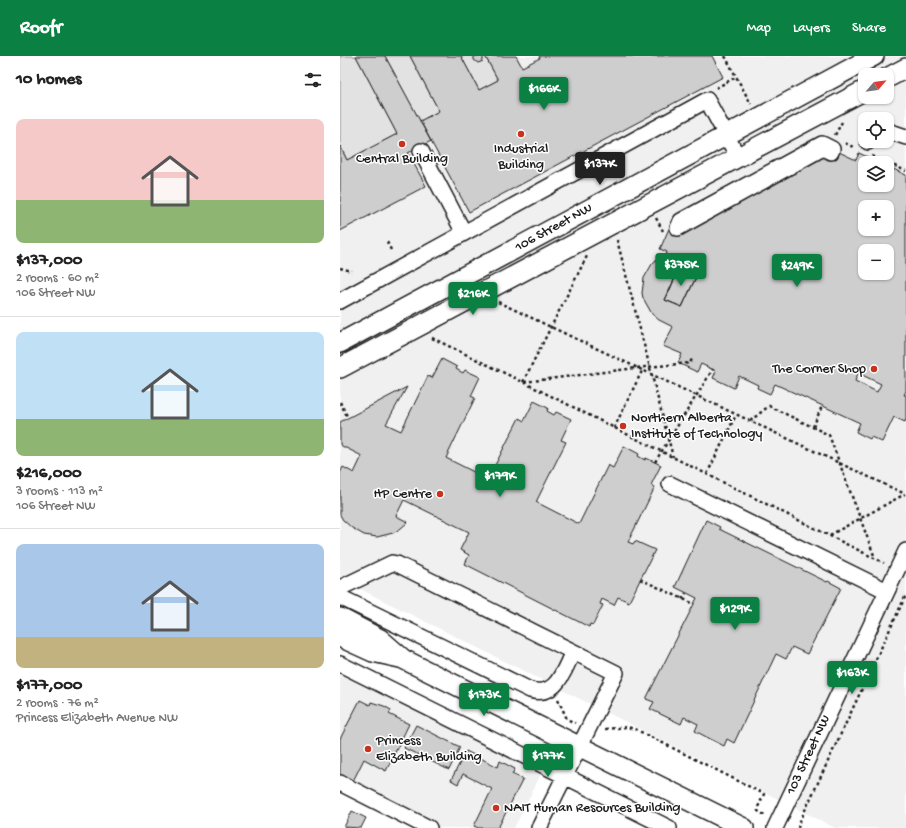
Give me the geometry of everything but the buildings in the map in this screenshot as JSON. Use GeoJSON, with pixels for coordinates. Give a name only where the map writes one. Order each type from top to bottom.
{"type":"FeatureCollection","features":[{"type":"Feature","properties":{"kind":"main road","name":"106 Street NW"},"geometry":{"type":"LineString","coordinates":[[340,343],[874,56]]}},
{"type":"Feature","properties":{"kind":"main road"},"geometry":{"type":"LineString","coordinates":[[894,74],[906,68]]}},
{"type":"Feature","properties":{"kind":"main road","name":"106 Street NW"},"geometry":{"type":"LineString","coordinates":[[340,368],[858,94]]}},
{"type":"Feature","properties":{"kind":"main road"},"geometry":{"type":"LineString","coordinates":[[340,618],[380,639],[403,659]]}},
{"type":"Feature","properties":{"kind":"main road"},"geometry":{"type":"LineString","coordinates":[[340,637],[373,652],[403,659],[583,739],[744,828]]}},
{"type":"Feature","properties":{"kind":"street"},"geometry":{"type":"LineString","coordinates":[[340,301],[707,100],[738,158]]}},
{"type":"Feature","properties":{"kind":"street"},"geometry":{"type":"LineString","coordinates":[[894,133],[906,137]]}},
{"type":"Feature","properties":{"kind":"street"},"geometry":{"type":"LineString","coordinates":[[822,144],[832,149],[831,152],[823,148],[678,228],[681,221],[822,144]]}},
{"type":"Feature","properties":{"kind":"street"},"geometry":{"type":"LineString","coordinates":[[421,151],[464,233]]}},
{"type":"Feature","properties":{"kind":"street"},"geometry":{"type":"LineString","coordinates":[[670,484],[887,591]]}},
{"type":"Feature","properties":{"kind":"street","name":"103 Street NW"},"geometry":{"type":"LineString","coordinates":[[775,828],[897,569],[906,553]]}},
{"type":"Feature","properties":{"kind":"street"},"geometry":{"type":"LineString","coordinates":[[340,588],[392,563],[397,564],[616,673],[539,828]]}},
{"type":"Feature","properties":{"kind":"street"},"geometry":{"type":"LineString","coordinates":[[340,597],[530,690],[537,692],[552,689],[573,652]]}},
{"type":"Feature","properties":{"kind":"street"},"geometry":{"type":"LineString","coordinates":[[340,664],[669,828]]}},
{"type":"Feature","properties":{"kind":"street"},"geometry":{"type":"LineString","coordinates":[[340,783],[429,828]]}},
{"type":"Feature","properties":{"kind":"path"},"geometry":{"type":"LineString","coordinates":[[725,56],[753,108]]}},
{"type":"Feature","properties":{"kind":"path"},"geometry":{"type":"LineString","coordinates":[[707,100],[716,87],[736,77]]}},
{"type":"Feature","properties":{"kind":"path"},"geometry":{"type":"LineString","coordinates":[[656,219],[666,236]]}},
{"type":"Feature","properties":{"kind":"path"},"geometry":{"type":"LineString","coordinates":[[617,240],[673,457]]}},
{"type":"Feature","properties":{"kind":"path"},"geometry":{"type":"LineString","coordinates":[[386,242],[391,250]]}},
{"type":"Feature","properties":{"kind":"path"},"geometry":{"type":"LineString","coordinates":[[523,382],[587,255]]}},
{"type":"Feature","properties":{"kind":"path"},"geometry":{"type":"LineString","coordinates":[[340,268],[352,271]]}},
{"type":"Feature","properties":{"kind":"path"},"geometry":{"type":"LineString","coordinates":[[498,302],[905,494],[830,536]]}},
{"type":"Feature","properties":{"kind":"path"},"geometry":{"type":"LineString","coordinates":[[432,338],[897,569]]}},
{"type":"Feature","properties":{"kind":"path"},"geometry":{"type":"LineString","coordinates":[[523,382],[690,362],[692,359]]}},
{"type":"Feature","properties":{"kind":"path"},"geometry":{"type":"LineString","coordinates":[[655,462],[714,369]]}},
{"type":"Feature","properties":{"kind":"path"},"geometry":{"type":"LineString","coordinates":[[614,428],[642,371]]}},
{"type":"Feature","properties":{"kind":"path"},"geometry":{"type":"LineString","coordinates":[[340,402],[348,418]]}},
{"type":"Feature","properties":{"kind":"path"},"geometry":{"type":"LineString","coordinates":[[750,421],[769,406],[830,435],[875,558]]}},
{"type":"Feature","properties":{"kind":"path"},"geometry":{"type":"LineString","coordinates":[[813,427],[822,406]]}},
{"type":"Feature","properties":{"kind":"path"},"geometry":{"type":"LineString","coordinates":[[707,474],[736,415]]}},
{"type":"Feature","properties":{"kind":"path"},"geometry":{"type":"LineString","coordinates":[[640,579],[694,604]]}},
{"type":"Feature","properties":{"kind":"path"},"geometry":{"type":"LineString","coordinates":[[682,599],[686,592]]}},
{"type":"Feature","properties":{"kind":"path"},"geometry":{"type":"LineString","coordinates":[[798,828],[906,595]]}},
{"type":"Feature","properties":{"kind":"path"},"geometry":{"type":"LineString","coordinates":[[552,689],[567,719],[583,739],[603,729],[627,727],[635,729],[764,794],[758,807],[758,811]]}},
{"type":"Feature","properties":{"kind":"shaded area","name":"Northern Alberta Institute of Technology"},"geometry":{"type":"Polygon","coordinates":[[[340,56],[906,56],[906,828],[835,828],[340,579],[340,56]]]}},
{"type":"Feature","properties":{"kind":"shaded area"},"geometry":{"type":"Polygon","coordinates":[[[340,56],[356,56],[397,134],[347,160],[340,146],[340,56]]]}},
{"type":"Feature","properties":{"kind":"shaded area"},"geometry":{"type":"Polygon","coordinates":[[[385,56],[410,56],[439,111],[420,121],[385,56]]]}},
{"type":"Feature","properties":{"kind":"shaded area"},"geometry":{"type":"Polygon","coordinates":[[[461,56],[485,56],[498,80],[479,90],[461,56]]]}},
{"type":"Feature","properties":{"kind":"shaded area"},"geometry":{"type":"Polygon","coordinates":[[[340,672],[541,774],[514,828],[436,828],[340,780],[340,672]]]}},
{"type":"Feature","properties":{"kind":"place","name":"Industrial Building"},"geometry":{"type":"Point","coordinates":[521,134]}},
{"type":"Feature","properties":{"kind":"place","name":"Central Building"},"geometry":{"type":"Point","coordinates":[402,144]}},
{"type":"Feature","properties":{"kind":"place","name":"The Corner Shop"},"geometry":{"type":"Point","coordinates":[874,369]}},
{"type":"Feature","properties":{"kind":"place","name":"Northern Alberta Institute of Technology"},"geometry":{"type":"Point","coordinates":[623,426]}},
{"type":"Feature","properties":{"kind":"place","name":"HP Centre"},"geometry":{"type":"Point","coordinates":[440,494]}},
{"type":"Feature","properties":{"kind":"place","name":"Princess Elizabeth Building"},"geometry":{"type":"Point","coordinates":[368,749]}},
{"type":"Feature","properties":{"kind":"place","name":"NAIT Human Resources Building"},"geometry":{"type":"Point","coordinates":[496,808]}}]}
